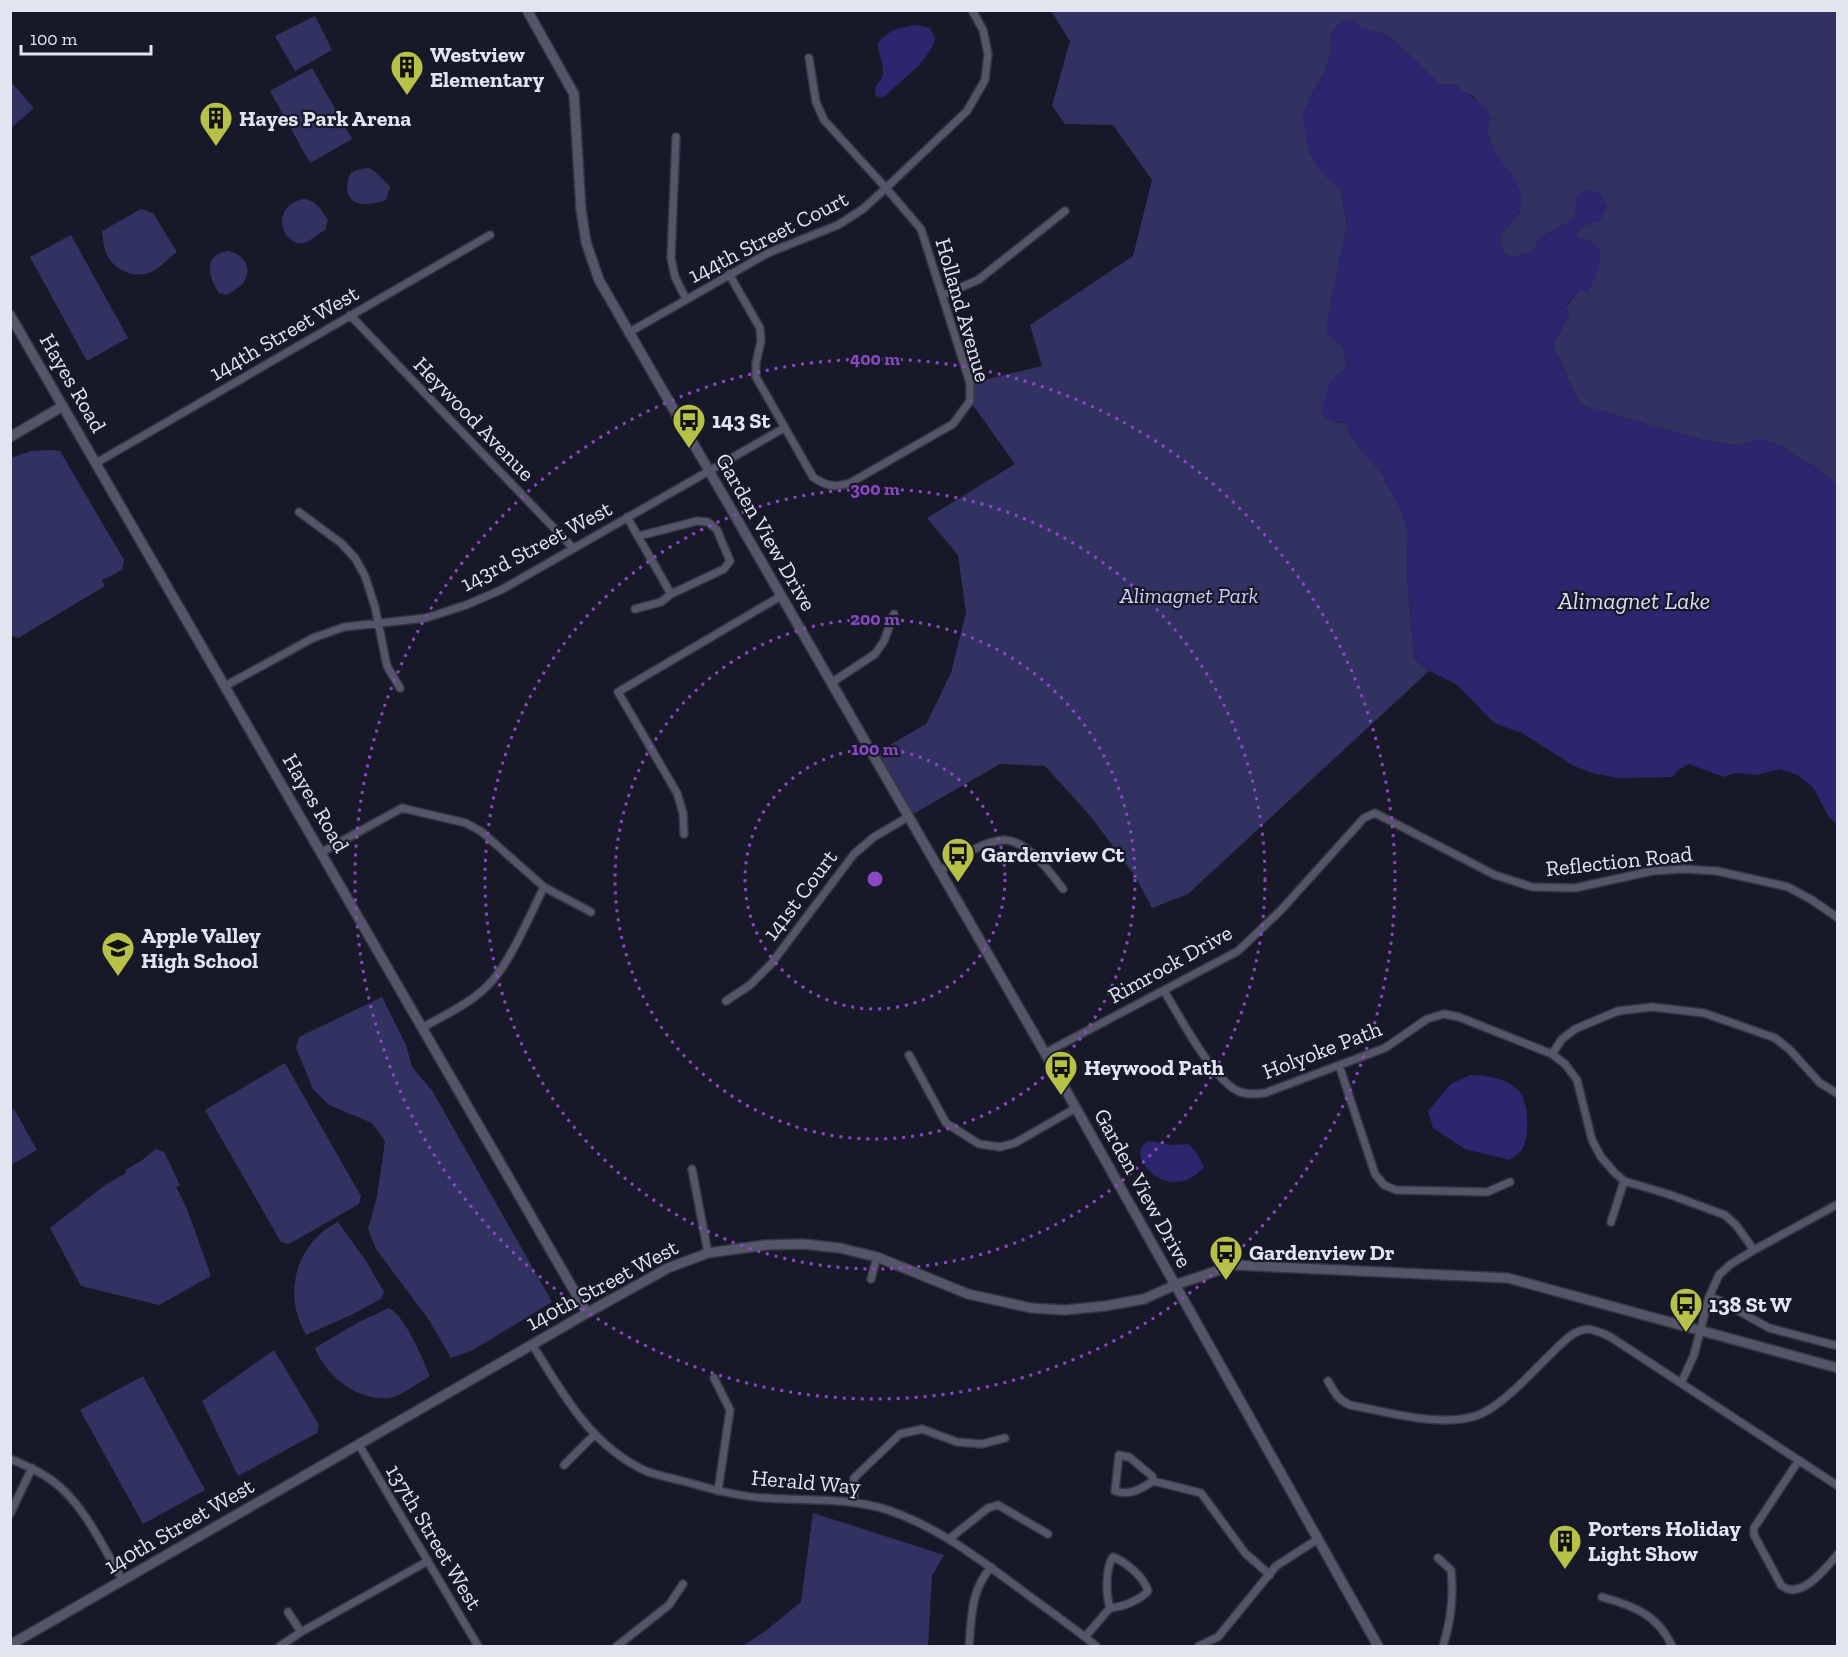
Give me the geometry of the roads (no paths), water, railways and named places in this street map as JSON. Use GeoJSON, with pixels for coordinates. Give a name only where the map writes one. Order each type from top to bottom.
{"type":"FeatureCollection","features":[{"type":"Feature","properties":{"kind":"street","name":"Garden View Drive"},"geometry":{"type":"LineString","coordinates":[[526,10],[574,94],[581,210],[586,242],[599,280],[1045,1053],[1378,1647]]}},
{"type":"Feature","properties":{"kind":"street","name":"144th Street Court"},"geometry":{"type":"LineString","coordinates":[[628,333],[768,253],[838,225],[863,209],[886,188],[967,111],[985,80],[988,54],[983,30],[972,10]]}},
{"type":"Feature","properties":{"kind":"street","name":"Holland Avenue"},"geometry":{"type":"LineString","coordinates":[[729,274],[760,328],[761,341],[756,363],[756,377],[813,477],[824,485],[837,487],[850,483],[953,424],[970,401],[970,383],[921,229],[824,120],[816,102],[809,58]]}},
{"type":"Feature","properties":{"kind":"street"},"geometry":{"type":"LineString","coordinates":[[676,137],[671,258],[675,277],[686,299]]}},
{"type":"Feature","properties":{"kind":"street"},"geometry":{"type":"LineString","coordinates":[[943,295],[978,279],[1065,211]]}},
{"type":"Feature","properties":{"kind":"street","name":"144th Street West"},"geometry":{"type":"LineString","coordinates":[[96,463],[490,235]]}},
{"type":"Feature","properties":{"kind":"street","name":"Hayes Road"},"geometry":{"type":"LineString","coordinates":[[10,315],[587,1312]]}},
{"type":"Feature","properties":{"kind":"street","name":"Heywood Avenue"},"geometry":{"type":"LineString","coordinates":[[350,315],[573,548]]}},
{"type":"Feature","properties":{"kind":"street"},"geometry":{"type":"LineString","coordinates":[[10,436],[63,406]]}},
{"type":"Feature","properties":{"kind":"street","name":"143rd Street West"},"geometry":{"type":"LineString","coordinates":[[225,686],[312,638],[344,627],[426,618],[466,606],[501,590],[784,428]]}},
{"type":"Feature","properties":{"kind":"street"},"geometry":{"type":"LineString","coordinates":[[299,512],[341,543],[355,558],[365,576],[380,623],[387,666],[400,688]]}},
{"type":"Feature","properties":{"kind":"street"},"geometry":{"type":"LineString","coordinates":[[627,518],[671,594]]}},
{"type":"Feature","properties":{"kind":"street"},"geometry":{"type":"LineString","coordinates":[[635,609],[661,603],[671,594],[724,569],[730,561],[717,531],[708,522],[697,521],[639,536]]}},
{"type":"Feature","properties":{"kind":"street"},"geometry":{"type":"LineString","coordinates":[[684,834],[683,813],[677,793],[618,692],[781,596]]}},
{"type":"Feature","properties":{"kind":"street"},"geometry":{"type":"LineString","coordinates":[[831,683],[875,654],[884,641],[894,614]]}},
{"type":"Feature","properties":{"kind":"street"},"geometry":{"type":"LineString","coordinates":[[322,852],[402,808],[466,824],[482,832],[544,887],[591,912]]}},
{"type":"Feature","properties":{"kind":"street","name":"Reflection Road"},"geometry":{"type":"LineString","coordinates":[[1375,813],[1495,875],[1532,887],[1575,888],[1652,872],[1684,868],[1717,872],[1788,887],[1838,918]]}},
{"type":"Feature","properties":{"kind":"street","name":"Rimrock Drive"},"geometry":{"type":"LineString","coordinates":[[1045,1053],[1238,951],[1281,910],[1364,818],[1375,813]]}},
{"type":"Feature","properties":{"kind":"street","name":"141st Court"},"geometry":{"type":"LineString","coordinates":[[726,1001],[750,985],[771,964],[854,854],[874,837],[909,817]]}},
{"type":"Feature","properties":{"kind":"street"},"geometry":{"type":"LineString","coordinates":[[940,871],[990,843],[1005,840],[1021,845],[1045,865],[1063,889]]}},
{"type":"Feature","properties":{"kind":"street"},"geometry":{"type":"LineString","coordinates":[[422,1028],[472,999],[491,982],[504,965],[544,887]]}},
{"type":"Feature","properties":{"kind":"street","name":"Holyoke Path"},"geometry":{"type":"LineString","coordinates":[[1164,991],[1217,1076],[1238,1091],[1251,1094],[1265,1093],[1385,1048],[1427,1019],[1444,1014],[1459,1017],[1552,1054],[1565,1064],[1577,1080],[1592,1140],[1601,1157],[1614,1172],[1624,1181],[1725,1215],[1736,1225],[1754,1250]]}},
{"type":"Feature","properties":{"kind":"street"},"geometry":{"type":"LineString","coordinates":[[1552,1054],[1562,1039],[1575,1029],[1618,1011],[1652,1007],[1704,1013],[1775,1038],[1789,1049],[1820,1083],[1838,1094]]}},
{"type":"Feature","properties":{"kind":"street"},"geometry":{"type":"LineString","coordinates":[[909,1055],[946,1123],[979,1144],[1000,1148],[1016,1143],[1076,1108]]}},
{"type":"Feature","properties":{"kind":"street"},"geometry":{"type":"LineString","coordinates":[[1340,1065],[1375,1174],[1384,1185],[1396,1190],[1487,1192],[1510,1182]]}},
{"type":"Feature","properties":{"kind":"street"},"geometry":{"type":"LineString","coordinates":[[692,1169],[708,1252]]}},
{"type":"Feature","properties":{"kind":"street"},"geometry":{"type":"LineString","coordinates":[[1611,1222],[1624,1181]]}},
{"type":"Feature","properties":{"kind":"street"},"geometry":{"type":"LineString","coordinates":[[1681,1383],[1694,1355],[1709,1297],[1719,1275],[1731,1264],[1754,1250],[1838,1204]]}},
{"type":"Feature","properties":{"kind":"street","name":"140th Street West"},"geometry":{"type":"LineString","coordinates":[[10,1646],[587,1312],[668,1268],[708,1252],[765,1245],[803,1244],[840,1248],[877,1257],[968,1294],[1031,1308],[1065,1310],[1144,1299],[1175,1285],[1234,1265],[1508,1278],[1838,1368]]}},
{"type":"Feature","properties":{"kind":"street"},"geometry":{"type":"LineString","coordinates":[[871,1279],[877,1257]]}},
{"type":"Feature","properties":{"kind":"street"},"geometry":{"type":"LineString","coordinates":[[1709,1297],[1719,1300],[1769,1328],[1838,1346]]}},
{"type":"Feature","properties":{"kind":"street"},"geometry":{"type":"LineString","coordinates":[[1328,1381],[1336,1397],[1350,1406],[1432,1420],[1466,1419],[1483,1413],[1499,1402],[1570,1336],[1581,1329],[1591,1328],[1609,1336],[1838,1486]]}},
{"type":"Feature","properties":{"kind":"street","name":"Herald Way"},"geometry":{"type":"LineString","coordinates":[[532,1344],[572,1409],[594,1435],[617,1454],[647,1471],[718,1491],[763,1498],[854,1502],[886,1509],[916,1521],[949,1539],[991,1567],[1086,1637],[1096,1647]]}},
{"type":"Feature","properties":{"kind":"street"},"geometry":{"type":"LineString","coordinates":[[714,1378],[730,1410],[718,1491]]}},
{"type":"Feature","properties":{"kind":"street"},"geometry":{"type":"LineString","coordinates":[[854,1502],[854,1478],[900,1434],[922,1429],[957,1442],[982,1444],[1005,1438]]}},
{"type":"Feature","properties":{"kind":"street"},"geometry":{"type":"LineString","coordinates":[[564,1465],[594,1435]]}},
{"type":"Feature","properties":{"kind":"street","name":"137th Street West"},"geometry":{"type":"LineString","coordinates":[[359,1445],[478,1647]]}},
{"type":"Feature","properties":{"kind":"street"},"geometry":{"type":"LineString","coordinates":[[1153,1482],[1152,1476],[1129,1457],[1119,1455],[1115,1491],[1124,1494],[1139,1490],[1153,1482],[1201,1493],[1245,1553],[1270,1575]]}},
{"type":"Feature","properties":{"kind":"street"},"geometry":{"type":"LineString","coordinates":[[10,1459],[32,1468],[59,1486],[79,1508],[123,1581]]}},
{"type":"Feature","properties":{"kind":"street"},"geometry":{"type":"LineString","coordinates":[[1799,1460],[1754,1528],[1754,1535],[1781,1585],[1788,1590],[1797,1590],[1807,1585],[1838,1554]]}},
{"type":"Feature","properties":{"kind":"street"},"geometry":{"type":"LineString","coordinates":[[10,1514],[32,1468]]}},
{"type":"Feature","properties":{"kind":"street"},"geometry":{"type":"LineString","coordinates":[[949,1539],[988,1508],[998,1505],[1048,1533]]}},
{"type":"Feature","properties":{"kind":"street"},"geometry":{"type":"LineString","coordinates":[[1199,1647],[1218,1637],[1276,1566],[1318,1539]]}},
{"type":"Feature","properties":{"kind":"street"},"geometry":{"type":"LineString","coordinates":[[1086,1637],[1110,1608],[1143,1596],[1148,1591],[1146,1583],[1120,1560],[1113,1557],[1109,1563],[1107,1599],[1110,1608]]}},
{"type":"Feature","properties":{"kind":"street"},"geometry":{"type":"LineString","coordinates":[[1438,1558],[1451,1570],[1453,1594],[1450,1625],[1443,1647]]}},
{"type":"Feature","properties":{"kind":"street"},"geometry":{"type":"LineString","coordinates":[[280,1647],[301,1632],[428,1561]]}},
{"type":"Feature","properties":{"kind":"street"},"geometry":{"type":"LineString","coordinates":[[969,1647],[974,1595],[984,1575],[991,1567]]}},
{"type":"Feature","properties":{"kind":"street"},"geometry":{"type":"LineString","coordinates":[[617,1647],[669,1605],[683,1584]]}},
{"type":"Feature","properties":{"kind":"street"},"geometry":{"type":"LineString","coordinates":[[1602,1597],[1640,1610],[1662,1630],[1672,1647]]}},
{"type":"Feature","properties":{"kind":"street"},"geometry":{"type":"LineString","coordinates":[[288,1612],[301,1632]]}},
{"type":"Feature","properties":{"kind":"water","name":"Alimagnet Lake"},"geometry":{"type":"Polygon","coordinates":[[[1345,20],[1356,21],[1362,29],[1387,35],[1439,84],[1458,85],[1462,92],[1476,99],[1489,113],[1492,118],[1488,129],[1490,142],[1520,190],[1522,200],[1519,213],[1500,236],[1503,253],[1513,257],[1532,252],[1541,237],[1574,219],[1577,195],[1588,189],[1601,194],[1607,207],[1600,221],[1581,227],[1576,236],[1591,242],[1598,248],[1600,261],[1597,274],[1588,293],[1579,290],[1566,306],[1569,314],[1553,345],[1580,405],[1702,440],[1737,446],[1760,439],[1783,447],[1815,467],[1837,485],[1837,824],[1828,816],[1814,789],[1798,775],[1780,769],[1756,775],[1734,773],[1724,777],[1689,764],[1678,770],[1672,777],[1618,778],[1592,773],[1574,766],[1522,733],[1494,723],[1456,684],[1429,671],[1414,658],[1407,577],[1408,534],[1402,511],[1382,474],[1351,437],[1347,424],[1326,419],[1321,412],[1330,382],[1346,369],[1343,348],[1327,333],[1327,320],[1347,228],[1341,189],[1321,172],[1310,155],[1303,113],[1309,98],[1324,75],[1331,51],[1329,41],[1335,27],[1345,20]]]}},
{"type":"Feature","properties":{"kind":"water"},"geometry":{"type":"Polygon","coordinates":[[[918,25],[930,28],[935,38],[932,47],[915,70],[886,95],[881,98],[876,96],[875,89],[883,73],[878,43],[896,30],[918,25]]]}},
{"type":"Feature","properties":{"kind":"water"},"geometry":{"type":"Polygon","coordinates":[[[1470,1075],[1502,1080],[1519,1091],[1522,1096],[1526,1112],[1526,1138],[1521,1151],[1510,1160],[1465,1149],[1433,1128],[1428,1111],[1451,1084],[1470,1075]]]}},
{"type":"Feature","properties":{"kind":"water"},"geometry":{"type":"Polygon","coordinates":[[[1149,1141],[1172,1145],[1189,1144],[1204,1167],[1191,1178],[1177,1182],[1164,1180],[1153,1174],[1141,1156],[1142,1147],[1149,1141]]]}},
{"type":"Feature","properties":{"kind":"place","name":"Westview Elementary"},"geometry":{"type":"Point","coordinates":[407,96]}},
{"type":"Feature","properties":{"kind":"place","name":"Hayes Park Arena"},"geometry":{"type":"Point","coordinates":[216,147]}},
{"type":"Feature","properties":{"kind":"place","name":"143 St"},"geometry":{"type":"Point","coordinates":[689,449]}},
{"type":"Feature","properties":{"kind":"place","name":"Gardenview Ct"},"geometry":{"type":"Point","coordinates":[958,883]}},
{"type":"Feature","properties":{"kind":"place","name":"Apple Valley High School"},"geometry":{"type":"Point","coordinates":[118,977]}},
{"type":"Feature","properties":{"kind":"place","name":"Heywood Path"},"geometry":{"type":"Point","coordinates":[1061,1096]}},
{"type":"Feature","properties":{"kind":"place","name":"Gardenview Dr"},"geometry":{"type":"Point","coordinates":[1226,1281]}},
{"type":"Feature","properties":{"kind":"place","name":"138 St W"},"geometry":{"type":"Point","coordinates":[1686,1333]}},
{"type":"Feature","properties":{"kind":"place","name":"Porters Holiday Light Show"},"geometry":{"type":"Point","coordinates":[1565,1570]}},
{"type":"Feature","properties":{"kind":"park label","name":"Alimagnet Park"},"geometry":{"type":"Point","coordinates":[1189,595]}}]}
